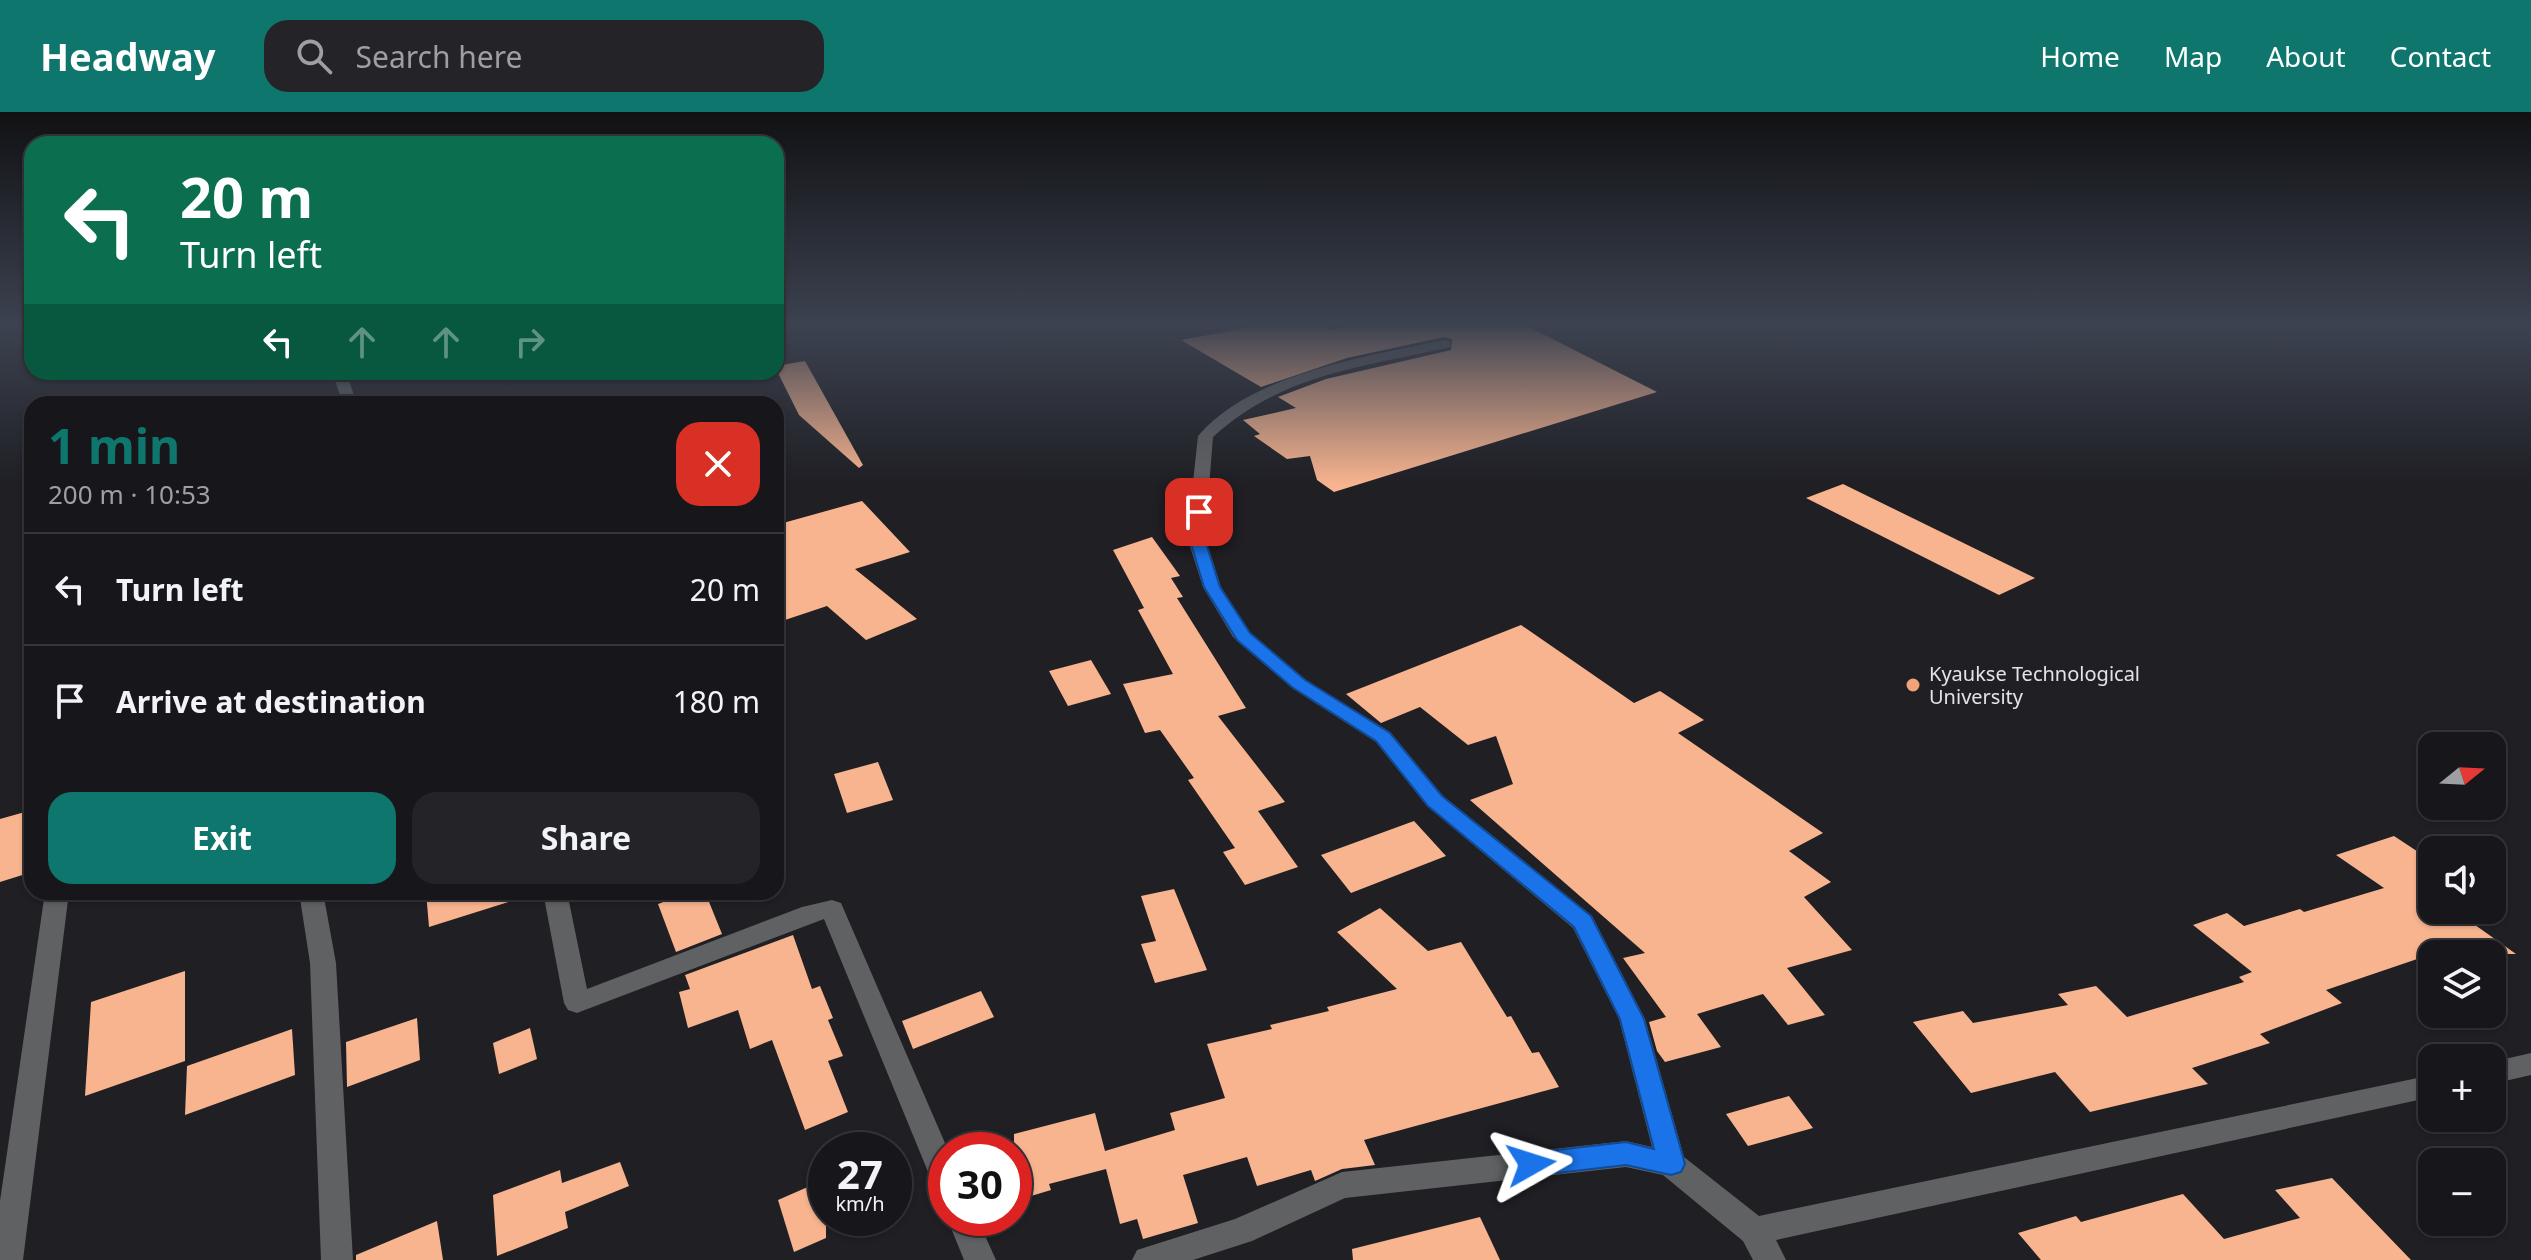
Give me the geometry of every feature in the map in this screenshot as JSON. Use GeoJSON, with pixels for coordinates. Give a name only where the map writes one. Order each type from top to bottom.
{"type":"FeatureCollection","features":[{"type":"Feature","properties":{"kind":"street"},"geometry":{"type":"LineString","coordinates":[[1304,378],[1233,411],[1206,436],[1196,537],[1212,587],[1243,637],[1299,684],[1383,737],[1435,801],[1583,922],[1632,1019],[1671,1164]]}},
{"type":"Feature","properties":{"kind":"street"},"geometry":{"type":"LineString","coordinates":[[7,1260],[56,900]]}},
{"type":"Feature","properties":{"kind":"street"},"geometry":{"type":"LineString","coordinates":[[312,900],[323,963],[337,1260]]}},
{"type":"Feature","properties":{"kind":"street"},"geometry":{"type":"LineString","coordinates":[[557,900],[577,1003],[811,913],[832,909],[928,1136]]}},
{"type":"Feature","properties":{"kind":"street"},"geometry":{"type":"LineString","coordinates":[[2506,1070],[2531,1064]]}},
{"type":"Feature","properties":{"kind":"street"},"geometry":{"type":"LineString","coordinates":[[1754,1231],[2418,1089]]}},
{"type":"Feature","properties":{"kind":"street"},"geometry":{"type":"LineString","coordinates":[[1148,1260],[1241,1231],[1342,1185],[1626,1154],[1671,1164],[1754,1231],[1770,1260]]}},
{"type":"Feature","properties":{"kind":"street"},"geometry":{"type":"LineString","coordinates":[[970,1236],[980,1260]]}},
{"type":"Feature","properties":{"kind":"building"},"geometry":{"type":"Polygon","coordinates":[[[814,378],[863,465],[859,468],[799,415],[782,380],[814,378]]]}},
{"type":"Feature","properties":{"kind":"building"},"geometry":{"type":"Polygon","coordinates":[[[1245,378],[1289,378],[1261,387],[1245,378]]]}},
{"type":"Feature","properties":{"kind":"building"},"geometry":{"type":"Polygon","coordinates":[[[1629,378],[1657,392],[1334,492],[1317,480],[1310,456],[1287,459],[1254,436],[1260,434],[1243,420],[1296,408],[1278,397],[1326,379],[1629,378]]]}},
{"type":"Feature","properties":{"kind":"building"},"geometry":{"type":"Polygon","coordinates":[[[1843,484],[2035,578],[1999,595],[1806,498],[1843,484]]]}},
{"type":"Feature","properties":{"kind":"building"},"geometry":{"type":"Polygon","coordinates":[[[862,501],[910,552],[855,569],[917,619],[866,640],[827,606],[784,620],[784,523],[862,501]]]}},
{"type":"Feature","properties":{"kind":"building"},"geometry":{"type":"Polygon","coordinates":[[[1152,537],[1180,576],[1171,578],[1183,597],[1177,598],[1246,708],[1218,716],[1285,802],[1258,811],[1298,867],[1245,885],[1223,852],[1235,848],[1188,780],[1194,778],[1160,730],[1145,733],[1123,684],[1173,674],[1138,610],[1144,608],[1113,550],[1152,537]]]}},
{"type":"Feature","properties":{"kind":"building"},"geometry":{"type":"Polygon","coordinates":[[[1521,625],[1634,703],[1660,691],[1704,720],[1678,733],[1823,833],[1789,851],[1831,882],[1804,897],[1852,950],[1787,968],[1825,1015],[1788,1025],[1763,994],[1697,1014],[1721,1047],[1665,1062],[1657,1051],[1649,1022],[1666,1017],[1623,958],[1645,953],[1470,800],[1513,784],[1496,736],[1468,745],[1420,707],[1381,723],[1346,694],[1521,625]]]}},
{"type":"Feature","properties":{"kind":"building"},"geometry":{"type":"Polygon","coordinates":[[[1091,660],[1111,694],[1068,706],[1049,671],[1091,660]]]}},
{"type":"Feature","properties":{"kind":"building"},"geometry":{"type":"Polygon","coordinates":[[[878,762],[893,800],[847,813],[834,774],[878,762]]]}},
{"type":"Feature","properties":{"kind":"building"},"geometry":{"type":"Polygon","coordinates":[[[24,812],[24,874],[0,882],[0,819],[24,812]]]}},
{"type":"Feature","properties":{"kind":"building"},"geometry":{"type":"Polygon","coordinates":[[[1414,821],[1446,856],[1351,893],[1321,855],[1414,821]]]}},
{"type":"Feature","properties":{"kind":"building"},"geometry":{"type":"Polygon","coordinates":[[[2394,836],[2418,852],[2418,924],[2474,924],[2496,940],[2418,940],[2418,959],[2326,990],[2342,1003],[2260,1034],[2270,1043],[2192,1068],[2208,1084],[2090,1112],[2055,1072],[1971,1093],[1913,1022],[1963,1011],[1973,1023],[2068,1005],[2058,994],[2096,986],[2127,1017],[2244,982],[2239,977],[2252,972],[2193,925],[2227,913],[2244,926],[2384,888],[2336,855],[2394,836]]]}},
{"type":"Feature","properties":{"kind":"building"},"geometry":{"type":"Polygon","coordinates":[[[1174,889],[1207,970],[1155,983],[1141,944],[1156,941],[1141,896],[1174,889]]]}},
{"type":"Feature","properties":{"kind":"building"},"geometry":{"type":"Polygon","coordinates":[[[427,900],[515,900],[429,927],[427,900]]]}},
{"type":"Feature","properties":{"kind":"building"},"geometry":{"type":"Polygon","coordinates":[[[669,900],[708,900],[722,934],[676,952],[658,904],[669,900]]]}},
{"type":"Feature","properties":{"kind":"building"},"geometry":{"type":"Polygon","coordinates":[[[1380,908],[1428,951],[1461,942],[1507,1017],[1511,1016],[1532,1053],[1539,1052],[1559,1087],[1364,1140],[1375,1165],[1342,1169],[1315,1181],[1311,1170],[1257,1186],[1247,1157],[1183,1175],[1198,1223],[1143,1239],[1137,1219],[1120,1224],[1106,1169],[1049,1184],[1051,1190],[1032,1196],[1032,1132],[1022,1132],[1095,1113],[1105,1151],[1175,1130],[1170,1113],[1225,1098],[1207,1044],[1272,1029],[1270,1025],[1329,1011],[1327,1007],[1397,989],[1337,932],[1380,908]]]}},
{"type":"Feature","properties":{"kind":"building"},"geometry":{"type":"Polygon","coordinates":[[[793,935],[812,989],[820,986],[833,1018],[828,1020],[843,1056],[828,1061],[848,1112],[805,1130],[772,1040],[750,1049],[738,1010],[688,1028],[679,992],[690,989],[685,975],[793,935]]]}},
{"type":"Feature","properties":{"kind":"building"},"geometry":{"type":"Polygon","coordinates":[[[185,971],[185,1061],[85,1096],[91,1002],[185,971]]]}},
{"type":"Feature","properties":{"kind":"building"},"geometry":{"type":"Polygon","coordinates":[[[981,991],[994,1017],[913,1049],[902,1021],[981,991]]]}},
{"type":"Feature","properties":{"kind":"building"},"geometry":{"type":"Polygon","coordinates":[[[417,1018],[420,1060],[347,1087],[346,1042],[417,1018]]]}},
{"type":"Feature","properties":{"kind":"building"},"geometry":{"type":"Polygon","coordinates":[[[530,1028],[537,1059],[499,1074],[493,1043],[530,1028]]]}},
{"type":"Feature","properties":{"kind":"building"},"geometry":{"type":"Polygon","coordinates":[[[292,1029],[295,1075],[185,1115],[187,1066],[292,1029]]]}},
{"type":"Feature","properties":{"kind":"building"},"geometry":{"type":"Polygon","coordinates":[[[1789,1096],[1813,1128],[1748,1146],[1726,1114],[1789,1096]]]}},
{"type":"Feature","properties":{"kind":"building"},"geometry":{"type":"Polygon","coordinates":[[[620,1162],[629,1186],[565,1212],[568,1228],[497,1256],[493,1195],[560,1170],[562,1183],[620,1162]]]}},
{"type":"Feature","properties":{"kind":"building"},"geometry":{"type":"Polygon","coordinates":[[[2332,1178],[2411,1260],[2041,1260],[2018,1233],[2076,1216],[2081,1222],[2183,1194],[2224,1239],[2300,1218],[2275,1190],[2332,1178]]]}},
{"type":"Feature","properties":{"kind":"building"},"geometry":{"type":"Polygon","coordinates":[[[808,1187],[808,1236],[826,1238],[794,1252],[778,1200],[808,1187]]]}},
{"type":"Feature","properties":{"kind":"building"},"geometry":{"type":"Polygon","coordinates":[[[1480,1217],[1500,1260],[1353,1260],[1352,1249],[1480,1217]]]}},
{"type":"Feature","properties":{"kind":"building"},"geometry":{"type":"Polygon","coordinates":[[[437,1221],[443,1260],[356,1260],[356,1255],[437,1221]]]}},
{"type":"Feature","properties":{"kind":"place","name":"Kyaukse Technological University"},"geometry":{"type":"Point","coordinates":[1913,685]}},
{"type":"Feature","properties":{"kind":"route"},"geometry":{"type":"LineString","coordinates":[[1199,512],[1196,537],[1212,587],[1243,637],[1299,684],[1383,737],[1435,801],[1583,922],[1632,1019],[1671,1164],[1626,1154],[1531,1164]]}}]}
